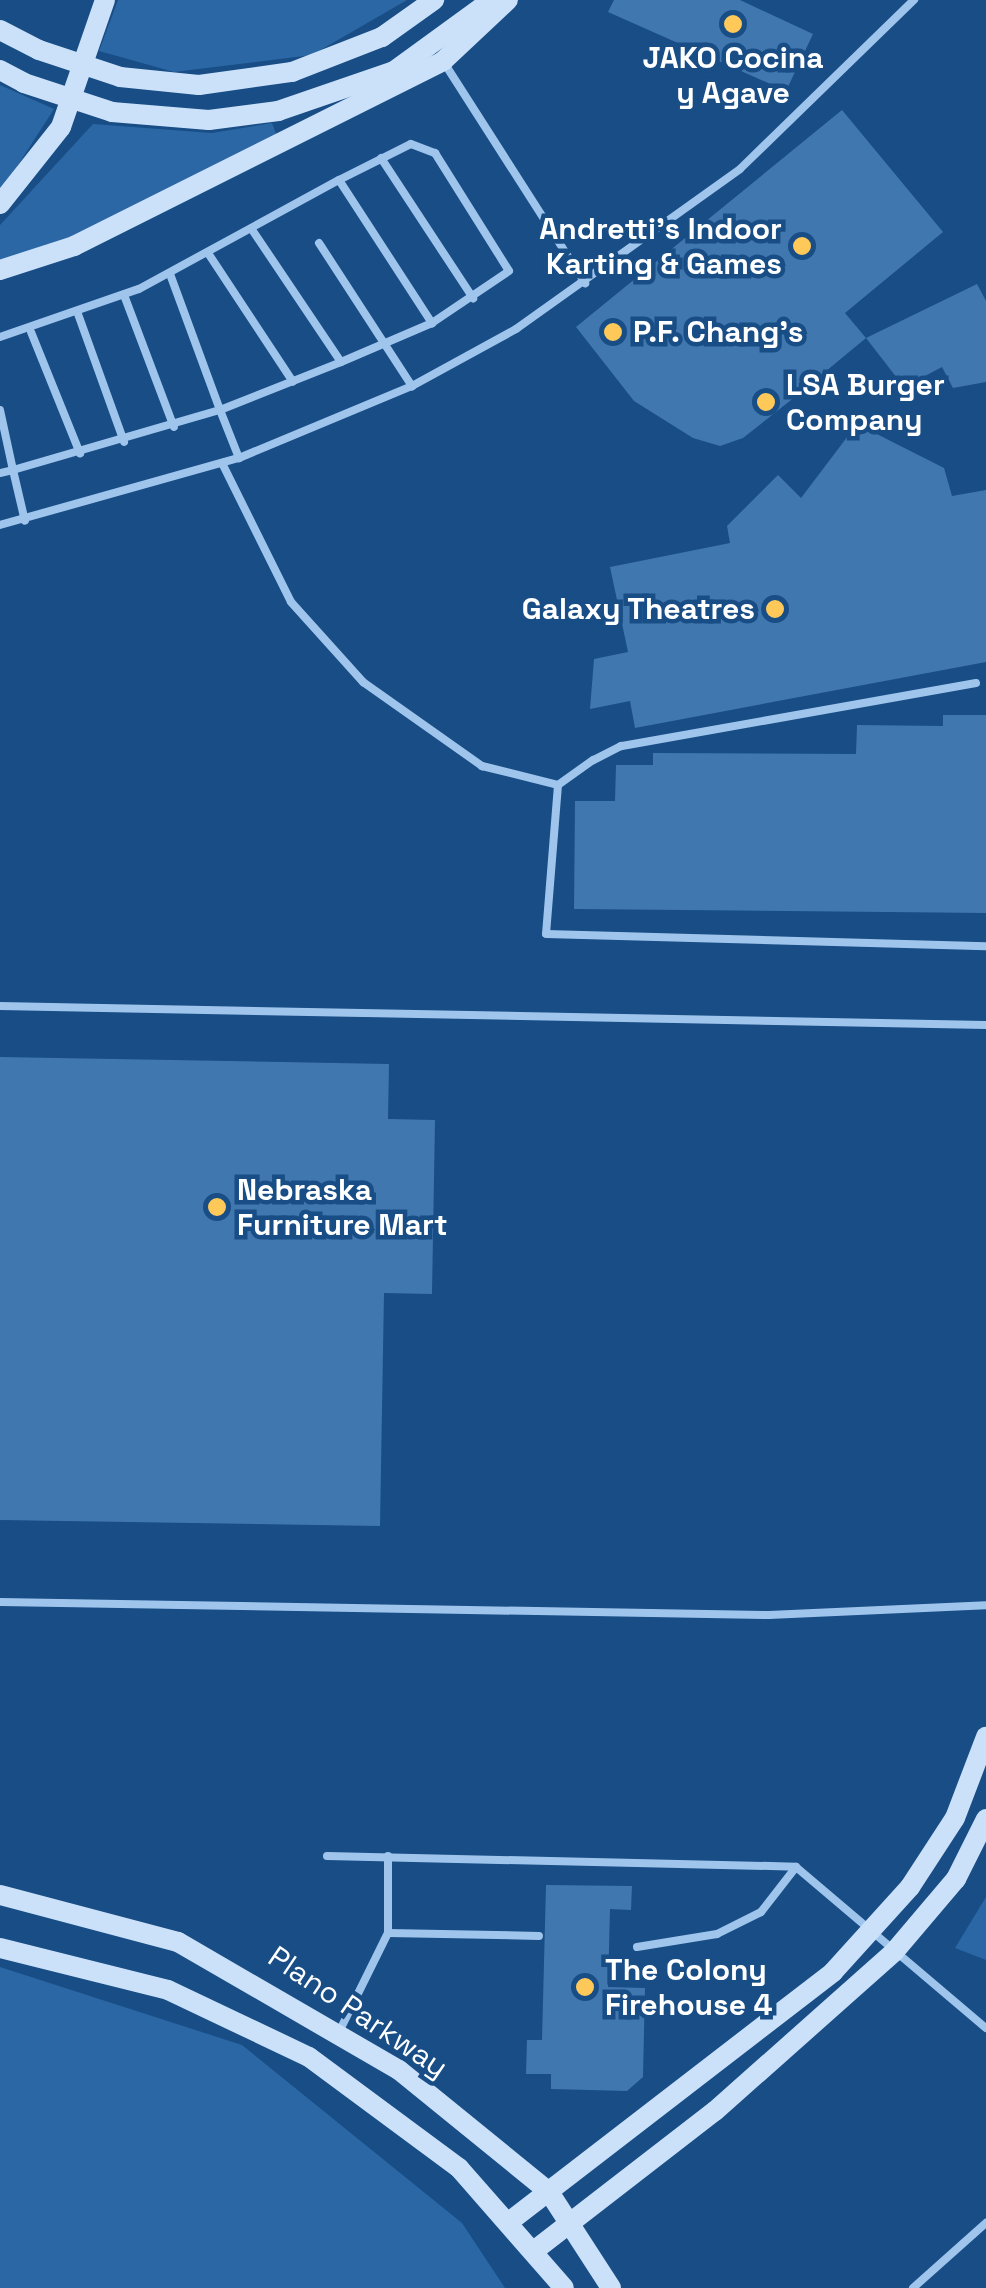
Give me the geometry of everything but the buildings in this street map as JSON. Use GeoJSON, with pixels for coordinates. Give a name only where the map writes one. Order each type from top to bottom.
{"type":"FeatureCollection","features":[{"type":"Feature","properties":{"kind":"street"},"geometry":{"type":"LineString","coordinates":[[0,215],[61,127],[105,0]]}},
{"type":"Feature","properties":{"kind":"street"},"geometry":{"type":"LineString","coordinates":[[0,70],[24,83],[112,112],[209,120],[278,111],[394,71],[491,0]]}},
{"type":"Feature","properties":{"kind":"street"},"geometry":{"type":"LineString","coordinates":[[0,270],[74,246],[443,61],[508,0]]}},
{"type":"Feature","properties":{"kind":"street"},"geometry":{"type":"LineString","coordinates":[[0,30],[39,50],[120,76],[199,85],[292,72],[382,37],[428,3]]}},
{"type":"Feature","properties":{"kind":"street"},"geometry":{"type":"LineString","coordinates":[[510,2221],[833,1972],[871,1930],[954,1818],[986,1737]]}},
{"type":"Feature","properties":{"kind":"street"},"geometry":{"type":"LineString","coordinates":[[535,2250],[894,1952],[956,1880],[986,1819]]}},
{"type":"Feature","properties":{"kind":"street","name":"Plano Parkway"},"geometry":{"type":"LineString","coordinates":[[0,1895],[178,1942],[339,2032],[549,2192],[611,2288]]}},
{"type":"Feature","properties":{"kind":"street"},"geometry":{"type":"LineString","coordinates":[[0,1948],[168,1990],[309,2057],[447,2158],[510,2221],[564,2288]]}},
{"type":"Feature","properties":{"kind":"lane"},"geometry":{"type":"LineString","coordinates":[[0,525],[26,521],[222,464],[412,386],[586,283],[755,156],[914,0]]}},
{"type":"Feature","properties":{"kind":"lane"},"geometry":{"type":"LineString","coordinates":[[443,61],[586,283]]}},
{"type":"Feature","properties":{"kind":"lane"},"geometry":{"type":"LineString","coordinates":[[0,337],[30,332],[124,295],[170,274],[382,158],[428,147],[506,255],[506,277],[432,323],[387,345],[174,427],[0,473]]}},
{"type":"Feature","properties":{"kind":"lane"},"geometry":{"type":"LineString","coordinates":[[382,158],[473,298]]}},
{"type":"Feature","properties":{"kind":"lane"},"geometry":{"type":"LineString","coordinates":[[339,180],[432,323]]}},
{"type":"Feature","properties":{"kind":"lane"},"geometry":{"type":"LineString","coordinates":[[251,228],[341,362]]}},
{"type":"Feature","properties":{"kind":"lane"},"geometry":{"type":"LineString","coordinates":[[319,243],[412,386]]}},
{"type":"Feature","properties":{"kind":"lane"},"geometry":{"type":"LineString","coordinates":[[208,252],[293,382]]}},
{"type":"Feature","properties":{"kind":"lane"},"geometry":{"type":"LineString","coordinates":[[170,274],[239,458]]}},
{"type":"Feature","properties":{"kind":"lane"},"geometry":{"type":"LineString","coordinates":[[124,295],[174,427]]}},
{"type":"Feature","properties":{"kind":"lane"},"geometry":{"type":"LineString","coordinates":[[78,314],[124,442]]}},
{"type":"Feature","properties":{"kind":"lane"},"geometry":{"type":"LineString","coordinates":[[30,332],[80,453]]}},
{"type":"Feature","properties":{"kind":"lane"},"geometry":{"type":"LineString","coordinates":[[0,410],[26,521]]}},
{"type":"Feature","properties":{"kind":"lane"},"geometry":{"type":"LineString","coordinates":[[222,464],[291,602],[364,682],[482,766],[558,785],[621,746],[976,683]]}},
{"type":"Feature","properties":{"kind":"lane"},"geometry":{"type":"LineString","coordinates":[[558,785],[546,934],[986,946]]}},
{"type":"Feature","properties":{"kind":"lane"},"geometry":{"type":"LineString","coordinates":[[0,1006],[986,1025]]}},
{"type":"Feature","properties":{"kind":"lane"},"geometry":{"type":"LineString","coordinates":[[0,1602],[769,1615],[986,1605]]}},
{"type":"Feature","properties":{"kind":"lane"},"geometry":{"type":"LineString","coordinates":[[327,1856],[796,1866],[986,2028]]}},
{"type":"Feature","properties":{"kind":"lane"},"geometry":{"type":"LineString","coordinates":[[339,2032],[388,1933],[388,1856]]}},
{"type":"Feature","properties":{"kind":"lane"},"geometry":{"type":"LineString","coordinates":[[636,1948],[717,1934],[760,1912],[796,1866]]}},
{"type":"Feature","properties":{"kind":"lane"},"geometry":{"type":"LineString","coordinates":[[388,1933],[539,1936]]}},
{"type":"Feature","properties":{"kind":"lane"},"geometry":{"type":"LineString","coordinates":[[914,2288],[983,2225],[986,2238]]}},
{"type":"Feature","properties":{"kind":"shaded area"},"geometry":{"type":"Polygon","coordinates":[[[118,0],[407,0],[312,55],[174,72],[99,51],[118,0]]]}},
{"type":"Feature","properties":{"kind":"shaded area"},"geometry":{"type":"Polygon","coordinates":[[[0,85],[54,109],[0,193],[0,85]]]}},
{"type":"Feature","properties":{"kind":"shaded area"},"geometry":{"type":"Polygon","coordinates":[[[272,123],[277,136],[64,244],[0,265],[0,225],[93,124],[212,133],[272,123]]]}},
{"type":"Feature","properties":{"kind":"shaded area"},"geometry":{"type":"Polygon","coordinates":[[[986,1897],[986,1960],[955,1948],[986,1897]]]}},
{"type":"Feature","properties":{"kind":"shaded area"},"geometry":{"type":"Polygon","coordinates":[[[0,1967],[242,2045],[462,2223],[505,2288],[0,2288],[0,1967]]]}},
{"type":"Feature","properties":{"kind":"place","name":"JAKO Cocina y Agave"},"geometry":{"type":"Point","coordinates":[733,24]}},
{"type":"Feature","properties":{"kind":"place","name":"Andretti's Indoor Karting & Games"},"geometry":{"type":"Point","coordinates":[802,246]}},
{"type":"Feature","properties":{"kind":"place","name":"P.F. Chang's"},"geometry":{"type":"Point","coordinates":[613,332]}},
{"type":"Feature","properties":{"kind":"place","name":"LSA Burger Company"},"geometry":{"type":"Point","coordinates":[766,402]}},
{"type":"Feature","properties":{"kind":"place","name":"Galaxy Theatres"},"geometry":{"type":"Point","coordinates":[775,609]}},
{"type":"Feature","properties":{"kind":"place","name":"Nebraska Furniture Mart"},"geometry":{"type":"Point","coordinates":[217,1207]}},
{"type":"Feature","properties":{"kind":"place","name":"The Colony Firehouse 4"},"geometry":{"type":"Point","coordinates":[585,1987]}}]}
